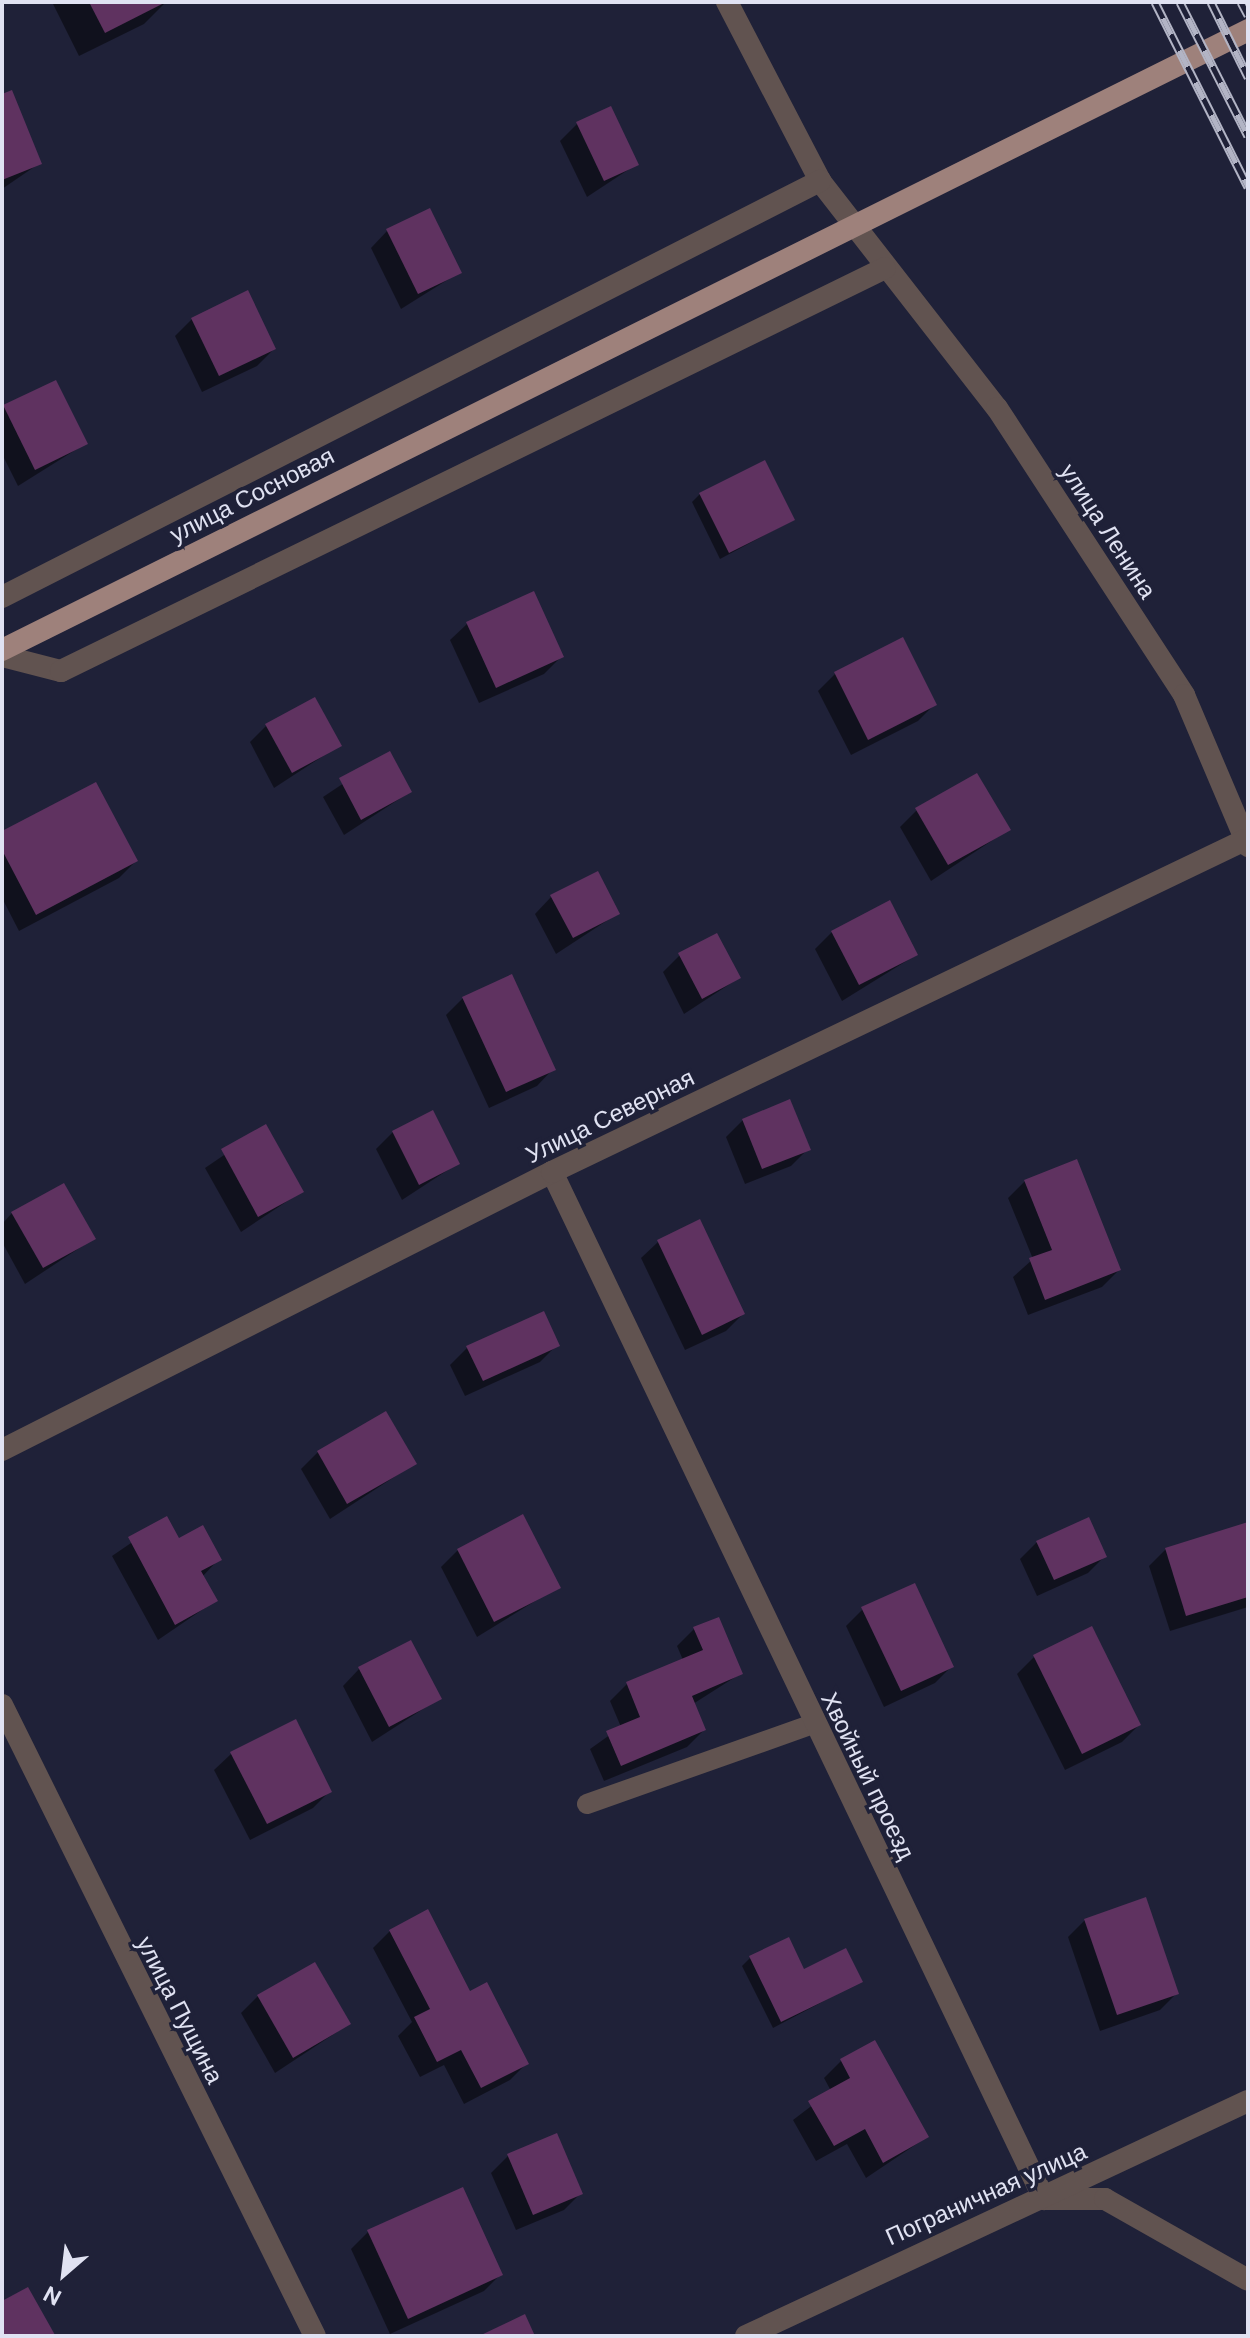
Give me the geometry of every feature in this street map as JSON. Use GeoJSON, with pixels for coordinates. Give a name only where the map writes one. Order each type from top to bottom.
{"type":"FeatureCollection","features":[{"type":"Feature","properties":{"kind":"main road","name":"улица Сосновая"},"geometry":{"type":"LineString","coordinates":[[2,650],[1248,30]]}},
{"type":"Feature","properties":{"kind":"street","name":"улица Ленина"},"geometry":{"type":"LineString","coordinates":[[727,2],[820,181],[997,408],[1184,695],[1247,843]]}},
{"type":"Feature","properties":{"kind":"street"},"geometry":{"type":"LineString","coordinates":[[2,597],[820,181]]}},
{"type":"Feature","properties":{"kind":"street"},"geometry":{"type":"LineString","coordinates":[[2,656],[61,671],[885,268]]}},
{"type":"Feature","properties":{"kind":"street","name":"Улица Северная"},"geometry":{"type":"LineString","coordinates":[[2,1450],[552,1172],[1247,843]]}},
{"type":"Feature","properties":{"kind":"street","name":"Хвойный проезд"},"geometry":{"type":"LineString","coordinates":[[552,1172],[813,1724],[1044,2199]]}},
{"type":"Feature","properties":{"kind":"street","name":"улица Пущина"},"geometry":{"type":"LineString","coordinates":[[2,1705],[315,2336]]}},
{"type":"Feature","properties":{"kind":"street","name":"Пограничная улица"},"geometry":{"type":"LineString","coordinates":[[746,2336],[1248,2101]]}},
{"type":"Feature","properties":{"kind":"street"},"geometry":{"type":"LineString","coordinates":[[1044,2199],[1105,2199],[1248,2280]]}},
{"type":"Feature","properties":{"kind":"lane"},"geometry":{"type":"LineString","coordinates":[[587,1804],[813,1724]]}},
{"type":"Feature","properties":{"kind":"building"},"geometry":{"type":"Polygon","coordinates":[[[89,2],[166,2],[105,33],[89,2]]]}},
{"type":"Feature","properties":{"kind":"building"},"geometry":{"type":"Polygon","coordinates":[[[12,90],[42,164],[2,180],[2,94],[12,90]]]}},
{"type":"Feature","properties":{"kind":"building"},"geometry":{"type":"Polygon","coordinates":[[[611,106],[639,165],[604,181],[576,122],[611,106]]]}},
{"type":"Feature","properties":{"kind":"building"},"geometry":{"type":"Polygon","coordinates":[[[430,208],[462,273],[418,294],[386,229],[430,208]]]}},
{"type":"Feature","properties":{"kind":"building"},"geometry":{"type":"Polygon","coordinates":[[[248,290],[276,349],[219,376],[191,318],[248,290]]]}},
{"type":"Feature","properties":{"kind":"building"},"geometry":{"type":"Polygon","coordinates":[[[56,380],[88,444],[35,470],[3,405],[56,380]]]}},
{"type":"Feature","properties":{"kind":"building"},"geometry":{"type":"Polygon","coordinates":[[[765,460],[795,520],[729,553],[699,493],[765,460]]]}},
{"type":"Feature","properties":{"kind":"building"},"geometry":{"type":"Polygon","coordinates":[[[534,591],[564,657],[496,688],[466,622],[534,591]]]}},
{"type":"Feature","properties":{"kind":"building"},"geometry":{"type":"Polygon","coordinates":[[[903,637],[937,705],[868,740],[834,672],[903,637]]]}},
{"type":"Feature","properties":{"kind":"building"},"geometry":{"type":"Polygon","coordinates":[[[315,697],[342,746],[292,773],[265,724],[315,697]]]}},
{"type":"Feature","properties":{"kind":"building"},"geometry":{"type":"Polygon","coordinates":[[[390,751],[412,792],[361,820],[339,778],[390,751]]]}},
{"type":"Feature","properties":{"kind":"building"},"geometry":{"type":"Polygon","coordinates":[[[977,773],[1011,830],[948,865],[915,808],[977,773]]]}},
{"type":"Feature","properties":{"kind":"building"},"geometry":{"type":"Polygon","coordinates":[[[96,782],[138,861],[36,915],[2,850],[2,831],[96,782]]]}},
{"type":"Feature","properties":{"kind":"building"},"geometry":{"type":"Polygon","coordinates":[[[598,871],[620,914],[573,938],[550,895],[598,871]]]}},
{"type":"Feature","properties":{"kind":"building"},"geometry":{"type":"Polygon","coordinates":[[[890,900],[918,955],[859,985],[831,931],[890,900]]]}},
{"type":"Feature","properties":{"kind":"building"},"geometry":{"type":"Polygon","coordinates":[[[717,933],[741,978],[702,999],[678,953],[717,933]]]}},
{"type":"Feature","properties":{"kind":"building"},"geometry":{"type":"Polygon","coordinates":[[[512,974],[556,1070],[506,1092],[462,997],[512,974]]]}},
{"type":"Feature","properties":{"kind":"building"},"geometry":{"type":"Polygon","coordinates":[[[790,1099],[811,1150],[762,1169],[742,1119],[790,1099]]]}},
{"type":"Feature","properties":{"kind":"building"},"geometry":{"type":"Polygon","coordinates":[[[433,1110],[460,1164],[419,1185],[392,1131],[433,1110]]]}},
{"type":"Feature","properties":{"kind":"building"},"geometry":{"type":"Polygon","coordinates":[[[266,1124],[304,1192],[258,1217],[221,1149],[266,1124]]]}},
{"type":"Feature","properties":{"kind":"building"},"geometry":{"type":"Polygon","coordinates":[[[1077,1159],[1121,1270],[1045,1300],[1029,1258],[1052,1250],[1024,1180],[1077,1159]]]}},
{"type":"Feature","properties":{"kind":"building"},"geometry":{"type":"Polygon","coordinates":[[[64,1183],[96,1239],[43,1268],[11,1212],[64,1183]]]}},
{"type":"Feature","properties":{"kind":"building"},"geometry":{"type":"Polygon","coordinates":[[[700,1219],[745,1314],[702,1335],[657,1240],[700,1219]]]}},
{"type":"Feature","properties":{"kind":"building"},"geometry":{"type":"Polygon","coordinates":[[[544,1311],[560,1346],[483,1381],[466,1346],[544,1311]]]}},
{"type":"Feature","properties":{"kind":"building"},"geometry":{"type":"Polygon","coordinates":[[[386,1411],[417,1464],[347,1504],[317,1451],[386,1411]]]}},
{"type":"Feature","properties":{"kind":"building"},"geometry":{"type":"Polygon","coordinates":[[[523,1514],[561,1588],[494,1622],[457,1549],[523,1514]]]}},
{"type":"Feature","properties":{"kind":"building"},"geometry":{"type":"Polygon","coordinates":[[[167,1516],[179,1538],[203,1525],[222,1560],[201,1571],[218,1601],[175,1625],[128,1537],[167,1516]]]}},
{"type":"Feature","properties":{"kind":"building"},"geometry":{"type":"Polygon","coordinates":[[[1089,1517],[1107,1557],[1054,1580],[1036,1541],[1089,1517]]]}},
{"type":"Feature","properties":{"kind":"building"},"geometry":{"type":"Polygon","coordinates":[[[1248,1522],[1248,1597],[1186,1616],[1165,1548],[1248,1522]]]}},
{"type":"Feature","properties":{"kind":"building"},"geometry":{"type":"Polygon","coordinates":[[[915,1583],[954,1667],[901,1691],[861,1607],[915,1583]]]}},
{"type":"Feature","properties":{"kind":"building"},"geometry":{"type":"Polygon","coordinates":[[[719,1617],[743,1674],[692,1696],[706,1730],[621,1766],[606,1731],[640,1717],[626,1682],[703,1650],[693,1627],[719,1617]]]}},
{"type":"Feature","properties":{"kind":"building"},"geometry":{"type":"Polygon","coordinates":[[[1092,1626],[1141,1725],[1082,1754],[1033,1655],[1092,1626]]]}},
{"type":"Feature","properties":{"kind":"building"},"geometry":{"type":"Polygon","coordinates":[[[411,1640],[442,1699],[389,1727],[358,1667],[411,1640]]]}},
{"type":"Feature","properties":{"kind":"building"},"geometry":{"type":"Polygon","coordinates":[[[296,1719],[332,1792],[267,1824],[230,1752],[296,1719]]]}},
{"type":"Feature","properties":{"kind":"building"},"geometry":{"type":"Polygon","coordinates":[[[1146,1897],[1179,1994],[1117,2015],[1084,1919],[1146,1897]]]}},
{"type":"Feature","properties":{"kind":"building"},"geometry":{"type":"Polygon","coordinates":[[[428,1909],[470,1991],[487,1982],[529,2064],[481,2088],[461,2050],[437,2062],[414,2017],[430,2009],[389,1930],[428,1909]]]}},
{"type":"Feature","properties":{"kind":"building"},"geometry":{"type":"Polygon","coordinates":[[[789,1937],[804,1969],[846,1948],[863,1982],[781,2022],[749,1956],[789,1937]]]}},
{"type":"Feature","properties":{"kind":"building"},"geometry":{"type":"Polygon","coordinates":[[[315,1962],[351,2024],[293,2058],[257,1995],[315,1962]]]}},
{"type":"Feature","properties":{"kind":"building"},"geometry":{"type":"Polygon","coordinates":[[[875,2040],[929,2137],[883,2163],[865,2129],[834,2146],[808,2101],[850,2078],[840,2059],[875,2040]]]}},
{"type":"Feature","properties":{"kind":"building"},"geometry":{"type":"Polygon","coordinates":[[[557,2133],[583,2194],[533,2215],[507,2154],[557,2133]]]}},
{"type":"Feature","properties":{"kind":"building"},"geometry":{"type":"Polygon","coordinates":[[[463,2187],[503,2275],[408,2319],[367,2230],[463,2187]]]}},
{"type":"Feature","properties":{"kind":"building"},"geometry":{"type":"Polygon","coordinates":[[[28,2287],[55,2335],[2,2336],[2,2301],[28,2287]]]}},
{"type":"Feature","properties":{"kind":"building"},"geometry":{"type":"Polygon","coordinates":[[[525,2314],[535,2336],[479,2336],[525,2314]]]}},
{"type":"Feature","properties":{"kind":"railway"},"geometry":{"type":"LineString","coordinates":[[1155,2],[1248,187]]}},
{"type":"Feature","properties":{"kind":"railway"},"geometry":{"type":"LineString","coordinates":[[1180,2],[1248,136]]}},
{"type":"Feature","properties":{"kind":"railway"},"geometry":{"type":"LineString","coordinates":[[1211,2],[1248,77]]}},
{"type":"Feature","properties":{"kind":"railway"},"geometry":{"type":"LineString","coordinates":[[1241,2],[1248,15]]}}]}
